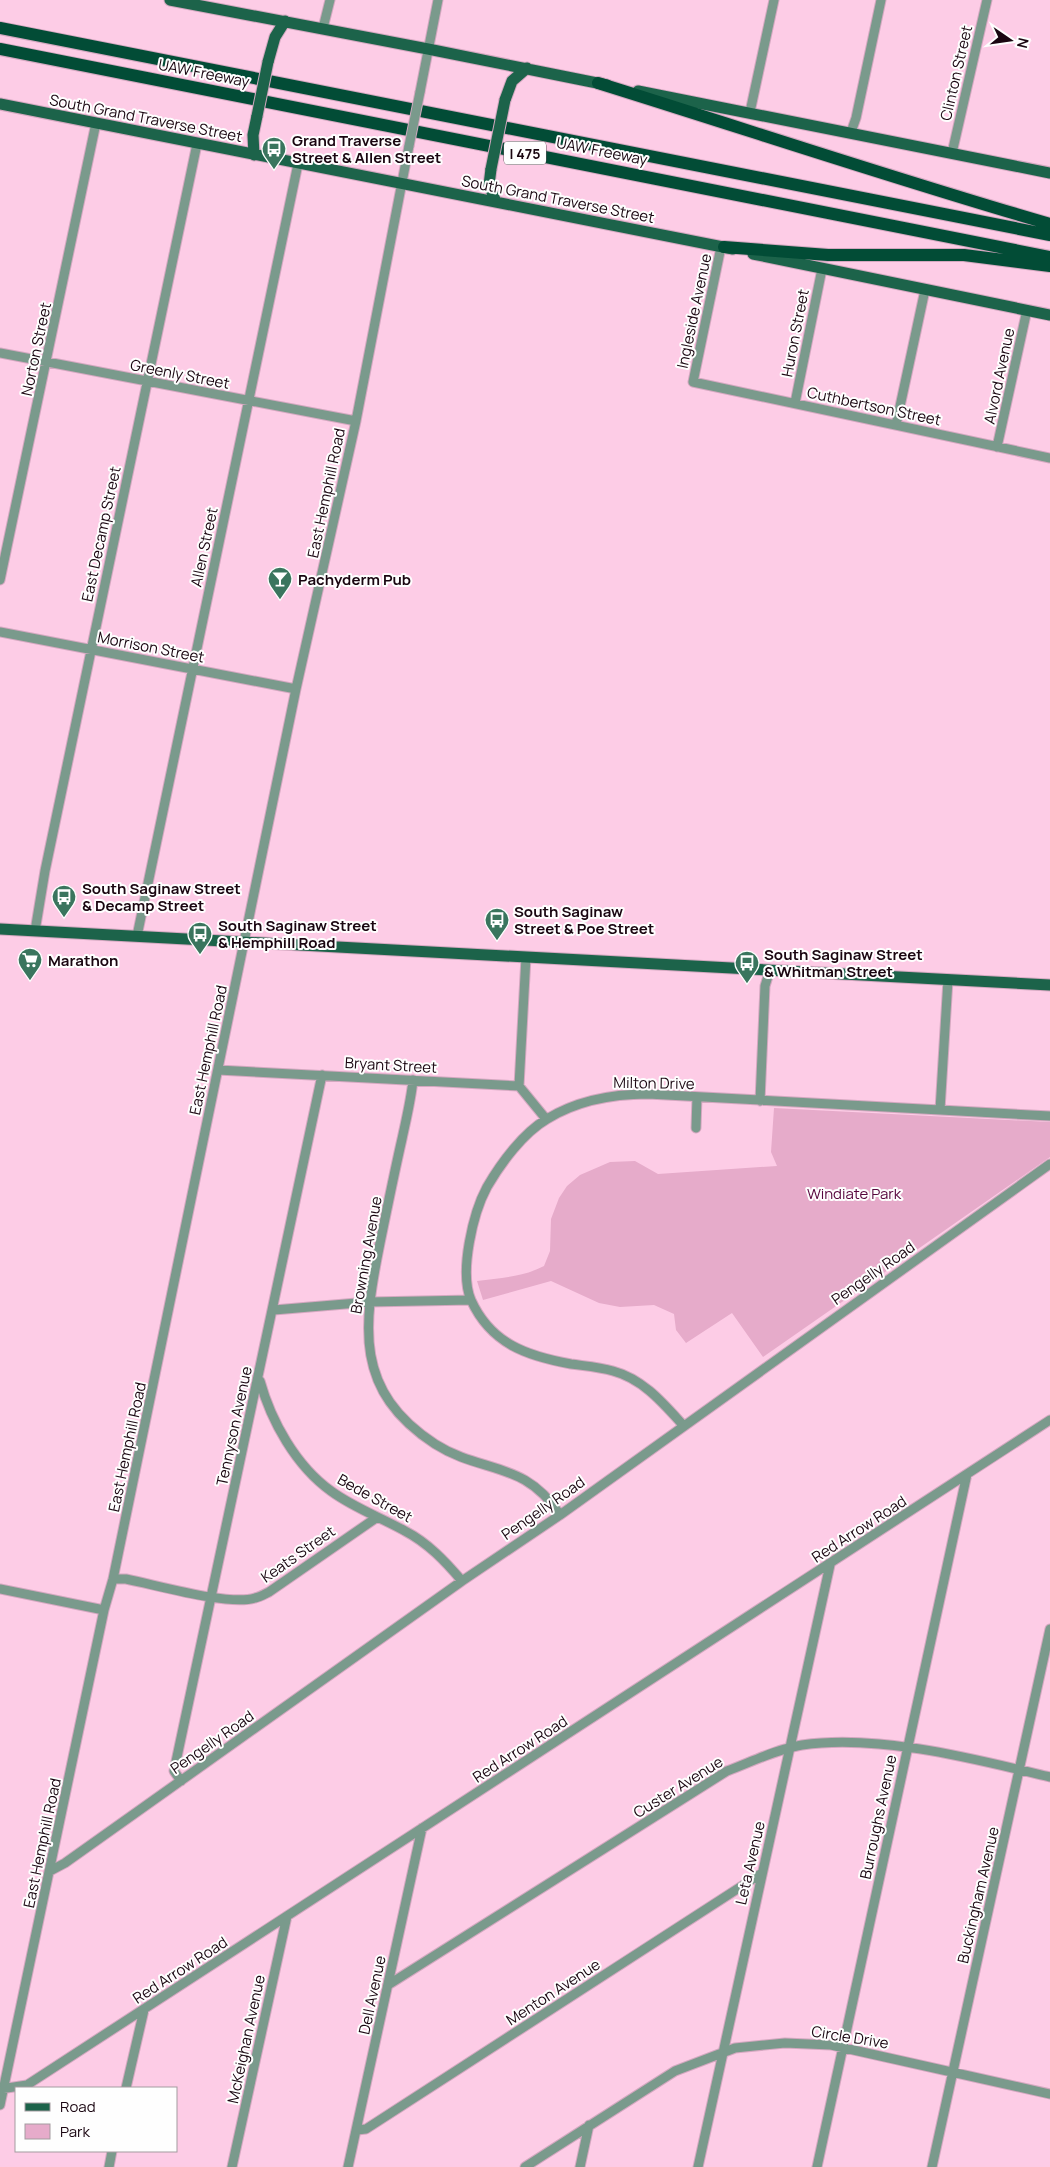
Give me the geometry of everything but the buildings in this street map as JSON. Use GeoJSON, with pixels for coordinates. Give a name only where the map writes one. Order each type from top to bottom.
{"type":"FeatureCollection","features":[{"type":"Feature","properties":{"kind":"highway","name":"UAW Freeway"},"geometry":{"type":"LineString","coordinates":[[0,28],[1050,235]]}},
{"type":"Feature","properties":{"kind":"highway","name":"UAW Freeway"},"geometry":{"type":"LineString","coordinates":[[0,49],[1050,257]]}},
{"type":"Feature","properties":{"kind":"highway"},"geometry":{"type":"LineString","coordinates":[[598,83],[762,134],[909,183],[1050,224]]}},
{"type":"Feature","properties":{"kind":"highway"},"geometry":{"type":"LineString","coordinates":[[723,247],[828,255],[964,255],[1050,266]]}},
{"type":"Feature","properties":{"kind":"main road"},"geometry":{"type":"LineString","coordinates":[[170,0],[223,5],[285,21],[1050,172]]}},
{"type":"Feature","properties":{"kind":"main road"},"geometry":{"type":"LineString","coordinates":[[254,155],[253,135],[268,62],[275,37],[285,21]]}},
{"type":"Feature","properties":{"kind":"main road"},"geometry":{"type":"LineString","coordinates":[[496,202],[489,190],[491,169],[505,100],[512,81],[527,68]]}},
{"type":"Feature","properties":{"kind":"main road","name":"South Grand Traverse Street"},"geometry":{"type":"LineString","coordinates":[[0,104],[723,247],[1050,315]]}},
{"type":"Feature","properties":{"kind":"main road"},"geometry":{"type":"LineString","coordinates":[[0,929],[1050,985]]}},
{"type":"Feature","properties":{"kind":"street"},"geometry":{"type":"LineString","coordinates":[[323,28],[330,0]]}},
{"type":"Feature","properties":{"kind":"street","name":"East Hemphill Road"},"geometry":{"type":"LineString","coordinates":[[0,2105],[104,1610],[114,1579],[296,689],[356,422],[438,0]]}},
{"type":"Feature","properties":{"kind":"street"},"geometry":{"type":"LineString","coordinates":[[750,112],[774,0]]}},
{"type":"Feature","properties":{"kind":"street"},"geometry":{"type":"LineString","coordinates":[[851,132],[856,118],[881,0]]}},
{"type":"Feature","properties":{"kind":"street","name":"Clinton Street"},"geometry":{"type":"LineString","coordinates":[[952,153],[986,0]]}},
{"type":"Feature","properties":{"kind":"street","name":"Norton Street"},"geometry":{"type":"LineString","coordinates":[[0,580],[96,123]]}},
{"type":"Feature","properties":{"kind":"street","name":"East Decamp Street"},"geometry":{"type":"LineString","coordinates":[[35,931],[45,871],[197,144]]}},
{"type":"Feature","properties":{"kind":"street","name":"Allen Street"},"geometry":{"type":"LineString","coordinates":[[136,936],[298,164]]}},
{"type":"Feature","properties":{"kind":"street","name":"Ingleside Avenue"},"geometry":{"type":"LineString","coordinates":[[693,382],[723,247]]}},
{"type":"Feature","properties":{"kind":"street","name":"Huron Street"},"geometry":{"type":"LineString","coordinates":[[795,403],[822,269]]}},
{"type":"Feature","properties":{"kind":"street"},"geometry":{"type":"LineString","coordinates":[[896,425],[925,290]]}},
{"type":"Feature","properties":{"kind":"street","name":"Alvord Avenue"},"geometry":{"type":"LineString","coordinates":[[997,447],[1027,310]]}},
{"type":"Feature","properties":{"kind":"street","name":"Greenly Street"},"geometry":{"type":"LineString","coordinates":[[0,353],[356,422]]}},
{"type":"Feature","properties":{"kind":"street","name":"Cuthbertson Street"},"geometry":{"type":"LineString","coordinates":[[693,382],[1050,458]]}},
{"type":"Feature","properties":{"kind":"street","name":"Morrison Street"},"geometry":{"type":"LineString","coordinates":[[0,632],[296,689]]}},
{"type":"Feature","properties":{"kind":"street"},"geometry":{"type":"LineString","coordinates":[[526,957],[519,1086],[546,1119]]}},
{"type":"Feature","properties":{"kind":"street"},"geometry":{"type":"LineString","coordinates":[[760,1101],[765,986],[770,970]]}},
{"type":"Feature","properties":{"kind":"street"},"geometry":{"type":"LineString","coordinates":[[940,1110],[948,980]]}},
{"type":"Feature","properties":{"kind":"street","name":"Bryant Street"},"geometry":{"type":"LineString","coordinates":[[218,1070],[519,1086]]}},
{"type":"Feature","properties":{"kind":"street","name":"Tennyson Avenue"},"geometry":{"type":"LineString","coordinates":[[181,1781],[174,1771],[274,1310],[322,1075]]}},
{"type":"Feature","properties":{"kind":"street","name":"Browning Avenue"},"geometry":{"type":"LineString","coordinates":[[413,1080],[368,1302],[369,1352],[376,1378],[388,1400],[400,1416],[417,1432],[460,1457],[516,1474],[534,1485],[552,1503],[560,1515]]}},
{"type":"Feature","properties":{"kind":"street","name":"Milton Drive"},"geometry":{"type":"LineString","coordinates":[[683,1425],[659,1398],[638,1381],[613,1371],[529,1354],[504,1342],[488,1327],[471,1300],[467,1277],[468,1252],[472,1231],[487,1188],[521,1141],[546,1119],[574,1105],[619,1094],[1050,1116]]}},
{"type":"Feature","properties":{"kind":"street"},"geometry":{"type":"LineString","coordinates":[[696,1128],[697,1098]]}},
{"type":"Feature","properties":{"kind":"street","name":"Pengelly Road"},"geometry":{"type":"LineString","coordinates":[[50,1871],[65,1863],[462,1581],[560,1515],[683,1425],[1050,1164]]}},
{"type":"Feature","properties":{"kind":"street"},"geometry":{"type":"LineString","coordinates":[[274,1310],[368,1302],[471,1300]]}},
{"type":"Feature","properties":{"kind":"street","name":"Bede Street"},"geometry":{"type":"LineString","coordinates":[[259,1378],[266,1405],[286,1440],[304,1464],[330,1490],[376,1518],[405,1530],[423,1542],[438,1554],[462,1581]]}},
{"type":"Feature","properties":{"kind":"street","name":"Red Arrow Road"},"geometry":{"type":"LineString","coordinates":[[2,2089],[27,2085],[830,1565],[1050,1420]]}},
{"type":"Feature","properties":{"kind":"street","name":"Burroughs Avenue"},"geometry":{"type":"LineString","coordinates":[[817,2167],[967,1474]]}},
{"type":"Feature","properties":{"kind":"street","name":"Keats Street"},"geometry":{"type":"LineString","coordinates":[[114,1579],[126,1578],[212,1596],[218,1599],[239,1600],[256,1598],[269,1592],[376,1518]]}},
{"type":"Feature","properties":{"kind":"street","name":"Leta Avenue"},"geometry":{"type":"LineString","coordinates":[[698,2167],[830,1565]]}},
{"type":"Feature","properties":{"kind":"street"},"geometry":{"type":"LineString","coordinates":[[0,1589],[104,1610]]}},
{"type":"Feature","properties":{"kind":"street","name":"Buckingham Avenue"},"geometry":{"type":"LineString","coordinates":[[932,2167],[1050,1629]]}},
{"type":"Feature","properties":{"kind":"street","name":"Custer Avenue"},"geometry":{"type":"LineString","coordinates":[[388,1985],[727,1771],[791,1748],[802,1745],[848,1742],[907,1747],[1050,1777]]}},
{"type":"Feature","properties":{"kind":"street","name":"Dell Avenue"},"geometry":{"type":"LineString","coordinates":[[348,2167],[422,1828]]}},
{"type":"Feature","properties":{"kind":"street","name":"Menton Avenue"},"geometry":{"type":"LineString","coordinates":[[357,2130],[366,2129],[762,1873]]}},
{"type":"Feature","properties":{"kind":"street","name":"McKeighan Avenue"},"geometry":{"type":"LineString","coordinates":[[232,2167],[287,1916]]}},
{"type":"Feature","properties":{"kind":"street"},"geometry":{"type":"LineString","coordinates":[[126,2087],[144,2010]]}},
{"type":"Feature","properties":{"kind":"street","name":"Circle Drive"},"geometry":{"type":"LineString","coordinates":[[525,2167],[675,2070],[735,2048],[785,2043],[843,2047],[1050,2094]]}},
{"type":"Feature","properties":{"kind":"street"},"geometry":{"type":"LineString","coordinates":[[580,2167],[589,2125]]}},
{"type":"Feature","properties":{"kind":"street"},"geometry":{"type":"LineString","coordinates":[[109,2167],[112,2152]]}},
{"type":"Feature","properties":{"kind":"green space","name":"Windiate Park"},"geometry":{"type":"Polygon","coordinates":[[[774,1108],[1050,1122],[1050,1157],[763,1357],[732,1313],[686,1343],[676,1330],[674,1314],[654,1305],[620,1307],[599,1303],[551,1281],[483,1300],[477,1281],[520,1275],[544,1266],[550,1251],[551,1219],[559,1198],[567,1186],[580,1175],[610,1162],[635,1161],[658,1174],[777,1166],[771,1152],[774,1108]]]}},
{"type":"Feature","properties":{"kind":"place","name":"Grand Traverse Street & Allen Street"},"geometry":{"type":"Point","coordinates":[274,170]}},
{"type":"Feature","properties":{"kind":"place","name":"Pachyderm Pub"},"geometry":{"type":"Point","coordinates":[280,600]}},
{"type":"Feature","properties":{"kind":"place","name":"South Saginaw Street & Decamp Street"},"geometry":{"type":"Point","coordinates":[64,918]}},
{"type":"Feature","properties":{"kind":"place","name":"South Saginaw Street & Poe Street"},"geometry":{"type":"Point","coordinates":[497,941]}},
{"type":"Feature","properties":{"kind":"place","name":"South Saginaw Street & Hemphill Road"},"geometry":{"type":"Point","coordinates":[200,955]}},
{"type":"Feature","properties":{"kind":"place","name":"Marathon"},"geometry":{"type":"Point","coordinates":[30,981]}},
{"type":"Feature","properties":{"kind":"place","name":"South Saginaw Street & Whitman Street"},"geometry":{"type":"Point","coordinates":[747,984]}}]}
